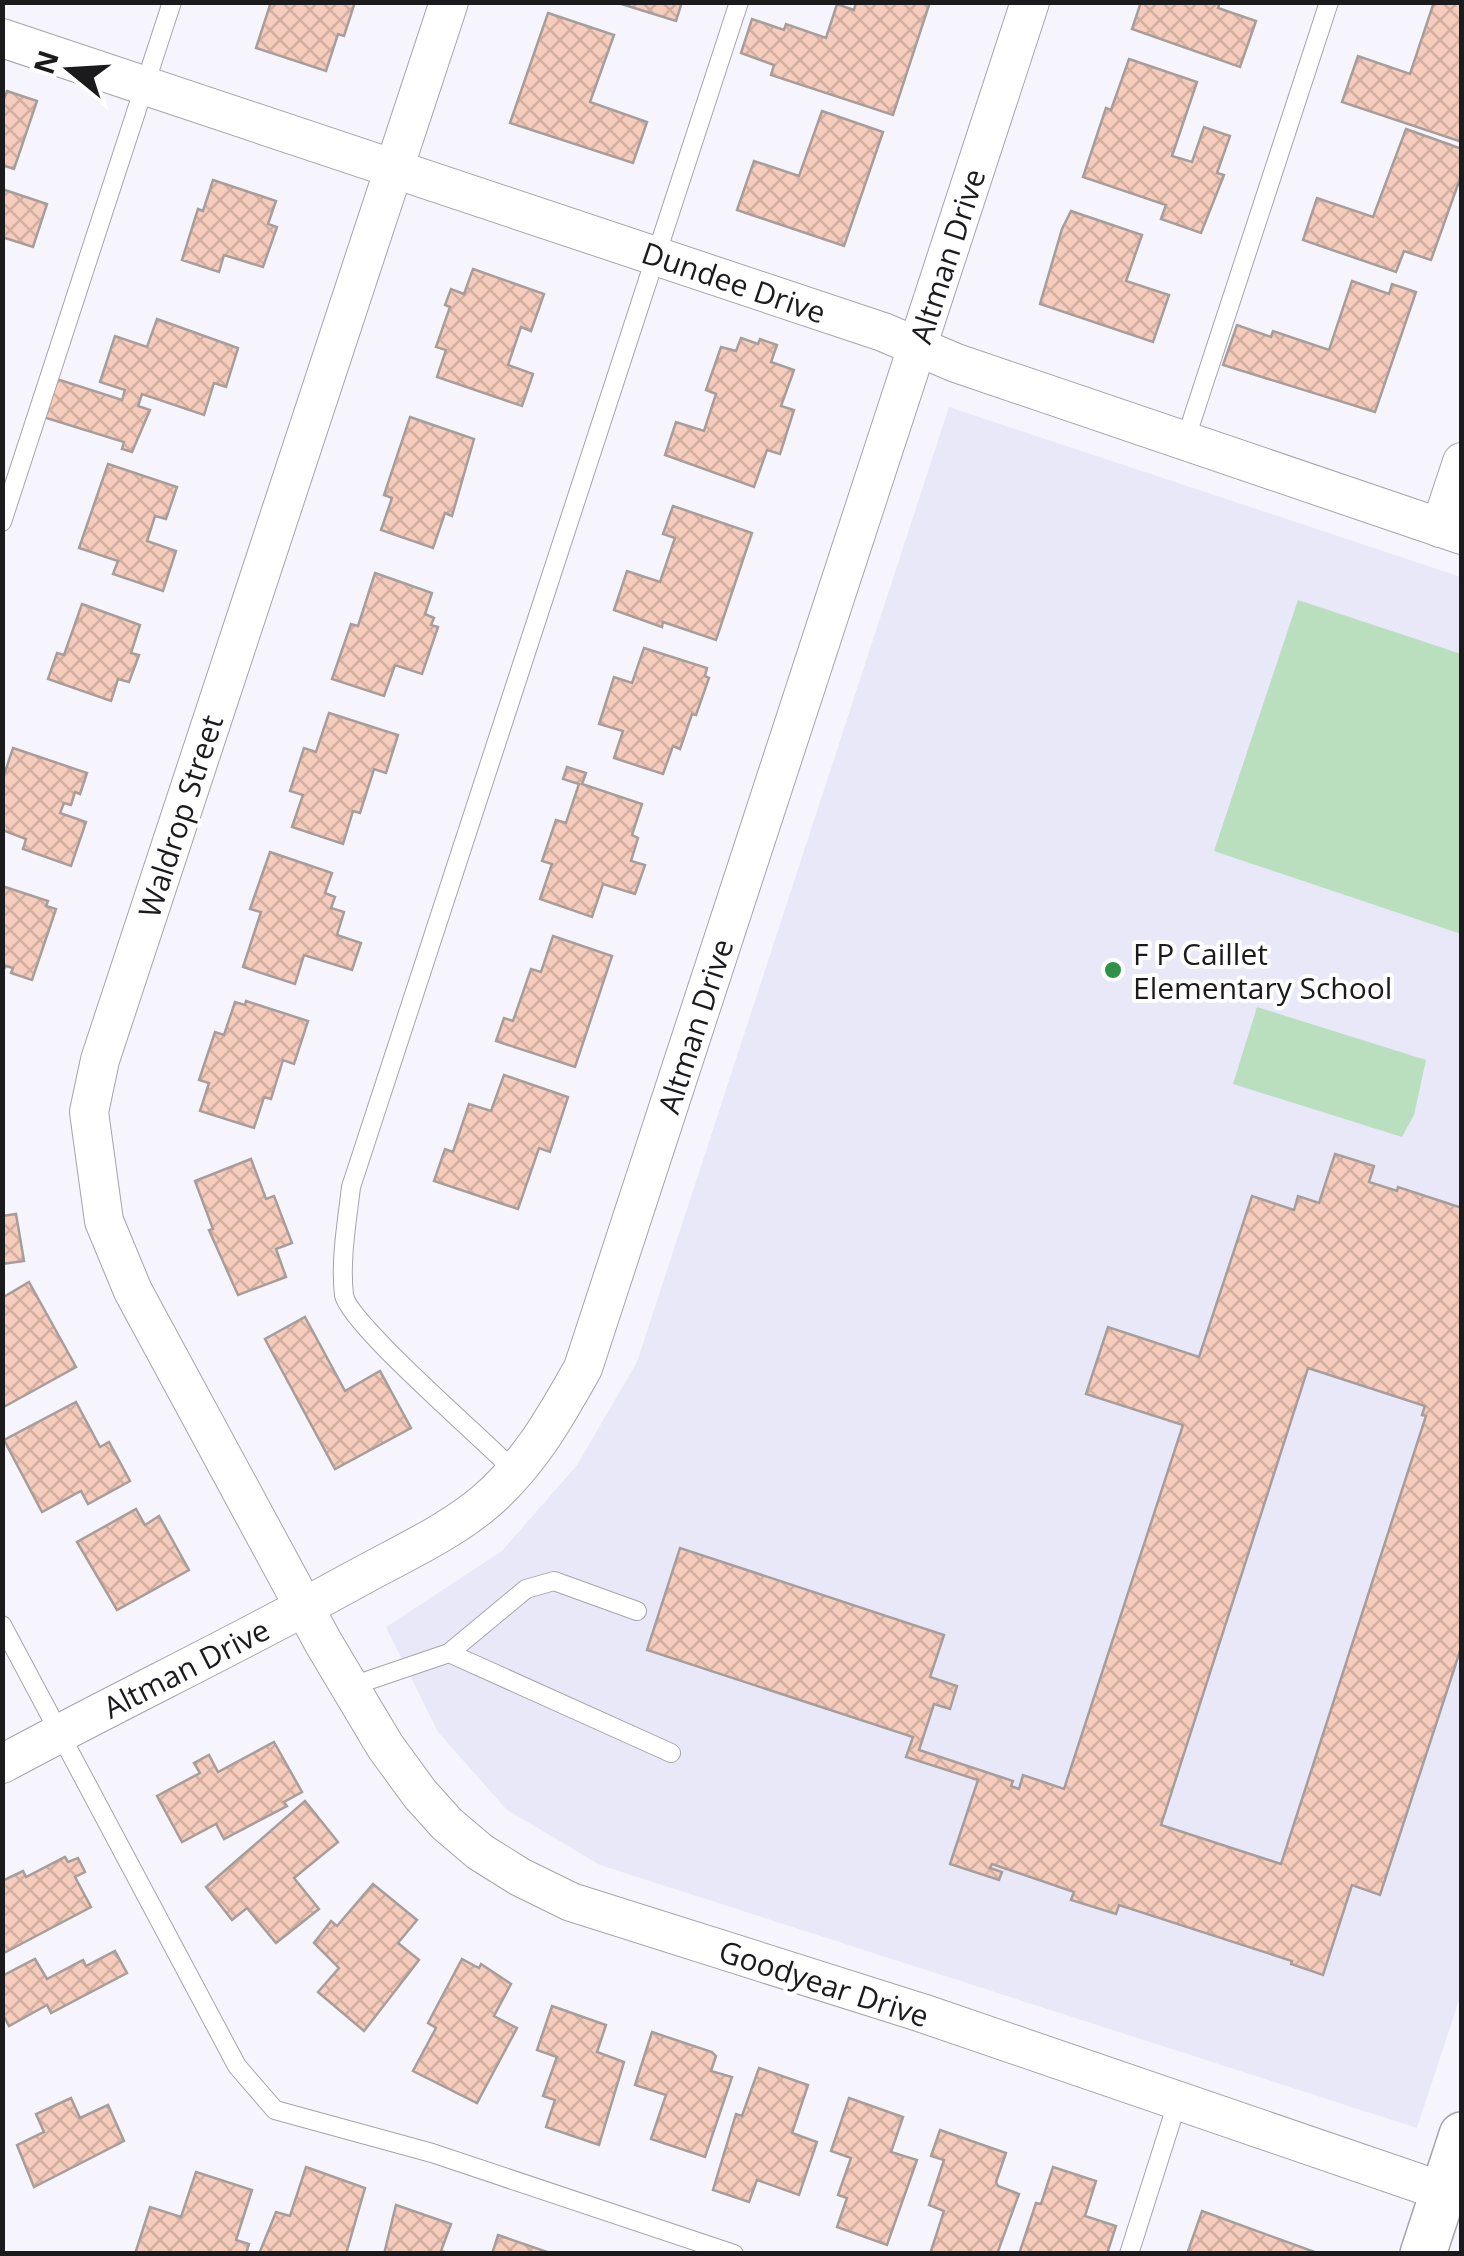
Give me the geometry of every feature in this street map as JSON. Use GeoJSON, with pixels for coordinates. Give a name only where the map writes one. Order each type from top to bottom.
{"type":"FeatureCollection","features":[{"type":"Feature","properties":{"kind":"street","name":"Waldrop Street"},"geometry":{"type":"LineString","coordinates":[[304,1608],[134,1291],[104,1221],[89,1112],[100,1060],[449,2]]}},
{"type":"Feature","properties":{"kind":"street","name":"Altman Drive"},"geometry":{"type":"LineString","coordinates":[[2,1764],[304,1608],[482,1505],[516,1473],[546,1435],[583,1368],[1030,2]]}},
{"type":"Feature","properties":{"kind":"street","name":"Dundee Drive"},"geometry":{"type":"LineString","coordinates":[[2,38],[883,332],[918,348],[1184,442],[1451,532]]}},
{"type":"Feature","properties":{"kind":"street"},"geometry":{"type":"LineString","coordinates":[[1451,532],[1462,462]]}},
{"type":"Feature","properties":{"kind":"street","name":"Goodyear Drive"},"geometry":{"type":"LineString","coordinates":[[304,1608],[385,1746],[420,1794],[480,1852],[520,1877],[571,1902],[922,2013],[1453,2194]]}},
{"type":"Feature","properties":{"kind":"street"},"geometry":{"type":"LineString","coordinates":[[1423,2254],[1453,2194],[1462,2135]]}},
{"type":"Feature","properties":{"kind":"lane"},"geometry":{"type":"LineString","coordinates":[[2,522],[172,2]]}},
{"type":"Feature","properties":{"kind":"lane"},"geometry":{"type":"LineString","coordinates":[[516,1473],[371,1335],[344,1300],[351,1187],[739,2]]}},
{"type":"Feature","properties":{"kind":"lane"},"geometry":{"type":"LineString","coordinates":[[1184,442],[1329,2]]}},
{"type":"Feature","properties":{"kind":"lane"},"geometry":{"type":"LineString","coordinates":[[349,1687],[449,1654],[526,1588],[554,1581],[638,1611]]}},
{"type":"Feature","properties":{"kind":"lane"},"geometry":{"type":"LineString","coordinates":[[2,1624],[237,2066],[275,2110],[432,2153],[734,2254]]}},
{"type":"Feature","properties":{"kind":"lane"},"geometry":{"type":"LineString","coordinates":[[449,1654],[670,1753]]}},
{"type":"Feature","properties":{"kind":"lane"},"geometry":{"type":"LineString","coordinates":[[1129,2254],[1178,2100]]}},
{"type":"Feature","properties":{"kind":"shaded area","name":"F P Caillet Elementary School"},"geometry":{"type":"Polygon","coordinates":[[[949,407],[1461,577],[1462,1991],[1417,2128],[600,1865],[507,1810],[438,1732],[386,1627],[502,1551],[577,1465],[637,1362],[949,407]]]}},
{"type":"Feature","properties":{"kind":"green space"},"geometry":{"type":"Polygon","coordinates":[[[1298,600],[1461,654],[1461,934],[1214,851],[1298,600]]]}},
{"type":"Feature","properties":{"kind":"green space"},"geometry":{"type":"Polygon","coordinates":[[[1257,1007],[1426,1060],[1414,1115],[1402,1137],[1233,1084],[1257,1007]]]}},
{"type":"Feature","properties":{"kind":"building"},"geometry":{"type":"Polygon","coordinates":[[[271,2],[355,2],[344,36],[338,34],[326,71],[256,48],[271,2]]]}},
{"type":"Feature","properties":{"kind":"building"},"geometry":{"type":"Polygon","coordinates":[[[615,2],[682,2],[676,21],[615,2]]]}},
{"type":"Feature","properties":{"kind":"building"},"geometry":{"type":"Polygon","coordinates":[[[856,2],[930,2],[893,115],[771,75],[774,65],[741,53],[752,19],[784,30],[786,24],[826,38],[837,4],[854,10],[856,2]]]}},
{"type":"Feature","properties":{"kind":"building"},"geometry":{"type":"Polygon","coordinates":[[[1141,2],[1220,2],[1218,8],[1256,21],[1240,67],[1132,29],[1141,2]]]}},
{"type":"Feature","properties":{"kind":"building"},"geometry":{"type":"Polygon","coordinates":[[[1434,2],[1462,2],[1462,142],[1342,102],[1358,56],[1410,74],[1434,2]]]}},
{"type":"Feature","properties":{"kind":"building"},"geometry":{"type":"Polygon","coordinates":[[[548,13],[614,35],[590,102],[647,122],[633,163],[510,123],[548,13]]]}},
{"type":"Feature","properties":{"kind":"building"},"geometry":{"type":"Polygon","coordinates":[[[1129,59],[1197,82],[1172,156],[1192,162],[1204,127],[1230,136],[1217,173],[1224,175],[1201,233],[1161,219],[1166,205],[1083,177],[1106,108],[1111,110],[1129,59]]]}},
{"type":"Feature","properties":{"kind":"building"},"geometry":{"type":"Polygon","coordinates":[[[7,91],[37,101],[14,169],[2,165],[2,104],[7,91]]]}},
{"type":"Feature","properties":{"kind":"building"},"geometry":{"type":"Polygon","coordinates":[[[822,111],[883,132],[844,246],[737,210],[754,161],[799,176],[822,111]]]}},
{"type":"Feature","properties":{"kind":"building"},"geometry":{"type":"Polygon","coordinates":[[[1406,129],[1462,149],[1462,173],[1431,260],[1404,251],[1396,272],[1303,240],[1317,198],[1373,217],[1406,129]]]}},
{"type":"Feature","properties":{"kind":"building"},"geometry":{"type":"Polygon","coordinates":[[[213,180],[276,201],[268,224],[277,227],[263,267],[224,255],[219,272],[182,260],[198,209],[203,211],[213,180]]]}},
{"type":"Feature","properties":{"kind":"building"},"geometry":{"type":"Polygon","coordinates":[[[2,189],[47,204],[33,247],[2,237],[2,189]]]}},
{"type":"Feature","properties":{"kind":"building"},"geometry":{"type":"Polygon","coordinates":[[[1071,211],[1142,235],[1126,281],[1169,295],[1153,342],[1040,304],[1071,211]]]}},
{"type":"Feature","properties":{"kind":"building"},"geometry":{"type":"Polygon","coordinates":[[[473,269],[544,294],[531,331],[521,327],[508,365],[533,374],[522,406],[437,377],[446,350],[436,347],[450,307],[445,305],[451,289],[464,294],[473,269]]]}},
{"type":"Feature","properties":{"kind":"building"},"geometry":{"type":"Polygon","coordinates":[[[1352,281],[1389,294],[1392,284],[1416,292],[1375,412],[1223,365],[1237,325],[1271,337],[1273,331],[1329,350],[1352,281]]]}},
{"type":"Feature","properties":{"kind":"building"},"geometry":{"type":"Polygon","coordinates":[[[157,319],[238,348],[226,387],[214,383],[204,415],[142,394],[138,406],[150,410],[132,452],[122,449],[124,442],[43,417],[57,379],[122,400],[125,390],[100,382],[115,336],[147,347],[157,319]]]}},
{"type":"Feature","properties":{"kind":"building"},"geometry":{"type":"Polygon","coordinates":[[[741,338],[777,345],[771,362],[794,370],[781,406],[794,410],[780,454],[767,450],[754,487],[665,455],[676,422],[704,431],[716,394],[706,390],[721,347],[736,351],[741,338]]]}},
{"type":"Feature","properties":{"kind":"building"},"geometry":{"type":"Polygon","coordinates":[[[410,417],[474,439],[452,516],[445,513],[433,548],[381,530],[392,498],[384,495],[410,417]]]}},
{"type":"Feature","properties":{"kind":"building"},"geometry":{"type":"Polygon","coordinates":[[[108,464],[177,487],[166,519],[155,516],[147,541],[176,551],[163,591],[113,574],[118,561],[79,548],[108,464]]]}},
{"type":"Feature","properties":{"kind":"building"},"geometry":{"type":"Polygon","coordinates":[[[673,506],[752,533],[716,640],[614,610],[627,571],[660,582],[675,538],[663,534],[673,506]]]}},
{"type":"Feature","properties":{"kind":"building"},"geometry":{"type":"Polygon","coordinates":[[[375,573],[432,593],[425,614],[434,618],[431,625],[438,627],[422,674],[395,665],[384,696],[332,679],[351,624],[358,626],[375,573]]]}},
{"type":"Feature","properties":{"kind":"building"},"geometry":{"type":"Polygon","coordinates":[[[82,604],[140,625],[131,653],[139,655],[129,682],[118,679],[111,701],[48,679],[57,653],[64,655],[82,604]]]}},
{"type":"Feature","properties":{"kind":"building"},"geometry":{"type":"Polygon","coordinates":[[[644,648],[707,668],[705,676],[709,678],[680,749],[673,746],[663,774],[614,758],[623,731],[599,724],[614,677],[632,683],[644,648]]]}},
{"type":"Feature","properties":{"kind":"building"},"geometry":{"type":"Polygon","coordinates":[[[329,713],[398,735],[386,773],[374,769],[360,813],[353,811],[343,844],[292,827],[303,795],[290,791],[304,748],[316,752],[329,713]]]}},
{"type":"Feature","properties":{"kind":"building"},"geometry":{"type":"Polygon","coordinates":[[[13,748],[87,773],[80,794],[75,792],[71,805],[64,803],[60,813],[86,822],[71,866],[23,849],[26,839],[2,830],[2,781],[13,748]]]}},
{"type":"Feature","properties":{"kind":"building"},"geometry":{"type":"Polygon","coordinates":[[[567,767],[586,773],[582,784],[642,804],[632,835],[638,838],[631,861],[645,865],[635,894],[603,884],[592,917],[540,899],[552,864],[542,861],[556,820],[566,823],[579,784],[563,779],[567,767]]]}},
{"type":"Feature","properties":{"kind":"building"},"geometry":{"type":"Polygon","coordinates":[[[270,852],[332,873],[325,893],[335,897],[331,908],[344,912],[337,935],[361,943],[352,970],[304,955],[295,984],[243,967],[261,912],[250,909],[270,852]]]}},
{"type":"Feature","properties":{"kind":"building"},"geometry":{"type":"Polygon","coordinates":[[[2,886],[48,901],[46,906],[56,909],[32,980],[11,973],[13,968],[6,966],[2,971],[2,886]]]}},
{"type":"Feature","properties":{"kind":"building"},"geometry":{"type":"Polygon","coordinates":[[[553,936],[612,956],[575,1067],[496,1041],[504,1018],[513,1021],[531,969],[541,972],[553,936]]]}},
{"type":"Feature","properties":{"kind":"building"},"geometry":{"type":"Polygon","coordinates":[[[246,1001],[308,1021],[294,1064],[283,1060],[271,1099],[264,1097],[254,1128],[200,1111],[209,1083],[199,1080],[215,1032],[224,1035],[235,1002],[245,1005],[246,1001]]]}},
{"type":"Feature","properties":{"kind":"building"},"geometry":{"type":"Polygon","coordinates":[[[504,1075],[568,1097],[550,1152],[539,1148],[518,1209],[434,1181],[445,1149],[453,1152],[469,1104],[491,1111],[504,1075]]]}},
{"type":"Feature","properties":{"kind":"building"},"geometry":{"type":"Polygon","coordinates":[[[1335,1154],[1374,1166],[1369,1182],[1462,1208],[1462,1645],[1380,1895],[1352,1885],[1323,1975],[1291,1964],[1292,1961],[1119,1905],[1116,1914],[1071,1900],[1074,1892],[992,1864],[990,1868],[1002,1872],[999,1880],[950,1864],[978,1780],[906,1757],[913,1737],[647,1650],[680,1548],[944,1635],[930,1677],[957,1686],[950,1709],[934,1704],[919,1750],[1013,1781],[1011,1786],[1019,1789],[1023,1775],[1064,1789],[1183,1425],[1086,1394],[1108,1327],[1199,1357],[1252,1196],[1294,1210],[1298,1196],[1319,1203],[1335,1154]],[[1308,1368],[1161,1825],[1281,1864],[1426,1416],[1422,1415],[1425,1406],[1308,1368]]]}},
{"type":"Feature","properties":{"kind":"building"},"geometry":{"type":"Polygon","coordinates":[[[251,1159],[266,1199],[274,1196],[292,1243],[276,1249],[286,1277],[238,1295],[209,1230],[213,1229],[195,1181],[251,1159]]]}},
{"type":"Feature","properties":{"kind":"building"},"geometry":{"type":"Polygon","coordinates":[[[16,1214],[24,1261],[2,1264],[2,1216],[16,1214]]]}},
{"type":"Feature","properties":{"kind":"building"},"geometry":{"type":"Polygon","coordinates":[[[29,1282],[76,1367],[2,1408],[2,1298],[29,1282]]]}},
{"type":"Feature","properties":{"kind":"building"},"geometry":{"type":"Polygon","coordinates":[[[305,1317],[345,1391],[380,1371],[411,1428],[335,1469],[265,1339],[305,1317]]]}},
{"type":"Feature","properties":{"kind":"building"},"geometry":{"type":"Polygon","coordinates":[[[76,1402],[100,1447],[109,1442],[130,1481],[88,1504],[81,1491],[42,1512],[4,1440],[76,1402]]]}},
{"type":"Feature","properties":{"kind":"building"},"geometry":{"type":"Polygon","coordinates":[[[136,1509],[145,1525],[159,1516],[189,1570],[117,1610],[77,1542],[136,1509]]]}},
{"type":"Feature","properties":{"kind":"building"},"geometry":{"type":"Polygon","coordinates":[[[274,1742],[302,1792],[284,1802],[287,1806],[224,1839],[216,1824],[182,1842],[157,1796],[200,1773],[194,1763],[209,1755],[218,1772],[274,1742]]]}},
{"type":"Feature","properties":{"kind":"building"},"geometry":{"type":"Polygon","coordinates":[[[305,1801],[338,1842],[294,1878],[319,1909],[276,1943],[247,1908],[232,1920],[206,1887],[305,1801]]]}},
{"type":"Feature","properties":{"kind":"building"},"geometry":{"type":"Polygon","coordinates":[[[65,1857],[68,1862],[78,1858],[85,1872],[75,1877],[91,1907],[2,1954],[2,1881],[23,1871],[26,1877],[65,1857]]]}},
{"type":"Feature","properties":{"kind":"building"},"geometry":{"type":"Polygon","coordinates":[[[373,1884],[417,1920],[398,1943],[419,1960],[364,2031],[318,1992],[339,1968],[314,1943],[331,1921],[337,1926],[373,1884]]]}},
{"type":"Feature","properties":{"kind":"building"},"geometry":{"type":"Polygon","coordinates":[[[115,1951],[127,1973],[51,2013],[47,2005],[9,2026],[2,2013],[2,1976],[35,1959],[47,1979],[83,1960],[86,1966],[115,1951]]]}},
{"type":"Feature","properties":{"kind":"building"},"geometry":{"type":"Polygon","coordinates":[[[462,1959],[479,1968],[481,1964],[511,1984],[494,2016],[517,2028],[477,2103],[413,2071],[436,2028],[428,2023],[462,1959]]]}},
{"type":"Feature","properties":{"kind":"building"},"geometry":{"type":"Polygon","coordinates":[[[552,2006],[606,2025],[597,2052],[624,2062],[599,2145],[546,2127],[555,2100],[543,2096],[557,2057],[537,2050],[552,2006]]]}},
{"type":"Feature","properties":{"kind":"building"},"geometry":{"type":"Polygon","coordinates":[[[652,2032],[712,2052],[716,2056],[711,2071],[732,2077],[705,2157],[651,2139],[666,2095],[635,2085],[652,2032]]]}},
{"type":"Feature","properties":{"kind":"building"},"geometry":{"type":"Polygon","coordinates":[[[759,2068],[808,2085],[792,2133],[817,2142],[799,2195],[757,2180],[749,2202],[713,2190],[736,2114],[742,2116],[759,2068]]]}},
{"type":"Feature","properties":{"kind":"building"},"geometry":{"type":"Polygon","coordinates":[[[71,2098],[80,2118],[108,2105],[124,2141],[34,2187],[17,2145],[44,2132],[36,2114],[71,2098]]]}},
{"type":"Feature","properties":{"kind":"building"},"geometry":{"type":"Polygon","coordinates":[[[849,2098],[903,2117],[891,2152],[917,2160],[887,2245],[837,2227],[847,2198],[838,2195],[851,2158],[831,2151],[849,2098]]]}},
{"type":"Feature","properties":{"kind":"building"},"geometry":{"type":"Polygon","coordinates":[[[940,2130],[1006,2153],[996,2182],[1019,2194],[997,2254],[930,2254],[944,2211],[929,2205],[944,2160],[931,2156],[940,2130]]]}},
{"type":"Feature","properties":{"kind":"building"},"geometry":{"type":"Polygon","coordinates":[[[306,2167],[365,2188],[346,2254],[259,2254],[276,2212],[290,2216],[306,2167]]]}},
{"type":"Feature","properties":{"kind":"building"},"geometry":{"type":"Polygon","coordinates":[[[1053,2167],[1096,2181],[1085,2216],[1116,2226],[1107,2254],[1019,2254],[1053,2167]]]}},
{"type":"Feature","properties":{"kind":"building"},"geometry":{"type":"Polygon","coordinates":[[[196,2172],[252,2190],[236,2240],[249,2244],[246,2254],[135,2254],[150,2207],[181,2217],[196,2172]]]}},
{"type":"Feature","properties":{"kind":"building"},"geometry":{"type":"Polygon","coordinates":[[[396,2205],[451,2224],[441,2251],[450,2254],[384,2254],[396,2205]]]}},
{"type":"Feature","properties":{"kind":"building"},"geometry":{"type":"Polygon","coordinates":[[[1202,2211],[1320,2254],[1187,2254],[1202,2211]]]}},
{"type":"Feature","properties":{"kind":"building"},"geometry":{"type":"Polygon","coordinates":[[[498,2235],[553,2254],[492,2254],[498,2235]]]}},
{"type":"Feature","properties":{"kind":"place","name":"F P Caillet Elementary School"},"geometry":{"type":"Point","coordinates":[1113,970]}}]}
